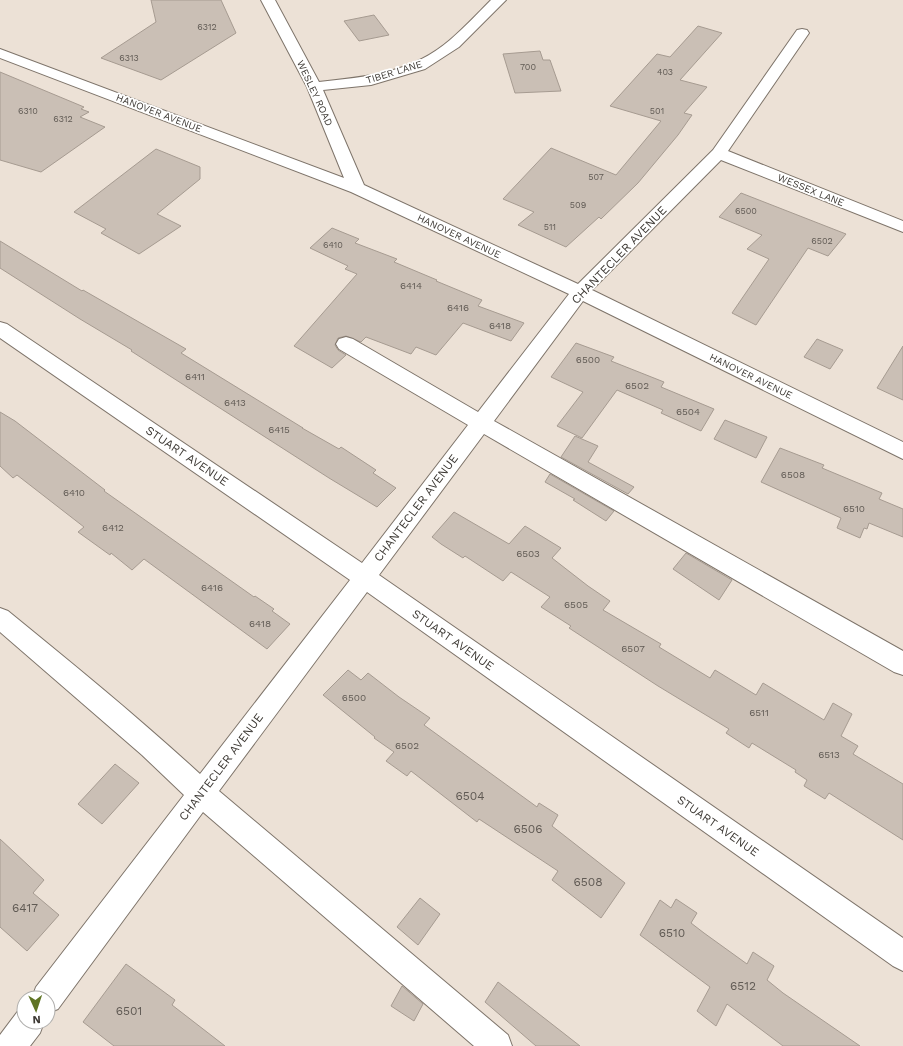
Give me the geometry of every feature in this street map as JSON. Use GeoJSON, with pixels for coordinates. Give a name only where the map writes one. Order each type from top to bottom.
{"type":"FeatureCollection","features":[{"type":"Feature","properties":{"kind":"street","name":"WESLEY ROAD"},"geometry":{"type":"LineString","coordinates":[[268,0],[314,87],[357,188]]}},
{"type":"Feature","properties":{"kind":"street","name":"TIBER LANE"},"geometry":{"type":"LineString","coordinates":[[314,87],[371,80],[420,66],[454,44],[499,0]]}},
{"type":"Feature","properties":{"kind":"street","name":"CHANTECLER AVENUE"},"geometry":{"type":"LineString","coordinates":[[53,990],[580,292],[719,153],[802,33]]}},
{"type":"Feature","properties":{"kind":"street","name":"HANOVER AVENUE"},"geometry":{"type":"LineString","coordinates":[[0,53],[357,188],[580,292],[903,451]]}},
{"type":"Feature","properties":{"kind":"street","name":"WESSEX LANE"},"geometry":{"type":"LineString","coordinates":[[719,153],[903,227]]}},
{"type":"Feature","properties":{"kind":"street","name":"STUART AVENUE"},"geometry":{"type":"LineString","coordinates":[[0,329],[364,577],[903,956]]}},
{"type":"Feature","properties":{"kind":"street"},"geometry":{"type":"LineString","coordinates":[[346,344],[480,423],[903,664]]}},
{"type":"Feature","properties":{"kind":"street"},"geometry":{"type":"LineString","coordinates":[[0,618],[123,722],[201,794],[497,1046]]}},
{"type":"Feature","properties":{"kind":"street"},"geometry":{"type":"LineString","coordinates":[[11,1046],[23,1030]]}},
{"type":"Feature","properties":{"kind":"building"},"geometry":{"type":"Polygon","coordinates":[[[151,0],[221,0],[236,33],[161,80],[101,58],[156,22],[151,0]]]}},
{"type":"Feature","properties":{"kind":"building"},"geometry":{"type":"Polygon","coordinates":[[[374,15],[389,35],[359,41],[344,21],[374,15]]]}},
{"type":"Feature","properties":{"kind":"building"},"geometry":{"type":"Polygon","coordinates":[[[698,26],[722,33],[680,80],[707,87],[684,113],[692,115],[678,135],[638,183],[601,219],[599,217],[566,247],[518,225],[534,212],[503,199],[551,148],[616,175],[661,121],[610,106],[657,54],[670,57],[698,26]]]}},
{"type":"Feature","properties":{"kind":"building"},"geometry":{"type":"Polygon","coordinates":[[[540,51],[543,60],[550,60],[561,91],[515,93],[503,54],[540,51]]]}},
{"type":"Feature","properties":{"kind":"building"},"geometry":{"type":"Polygon","coordinates":[[[0,72],[84,107],[81,109],[89,112],[80,117],[105,127],[41,172],[0,160],[0,72]]]}},
{"type":"Feature","properties":{"kind":"building"},"geometry":{"type":"Polygon","coordinates":[[[156,149],[200,167],[200,179],[157,214],[181,226],[139,254],[101,233],[106,229],[74,212],[156,149]]]}},
{"type":"Feature","properties":{"kind":"building"},"geometry":{"type":"Polygon","coordinates":[[[741,193],[846,234],[828,256],[808,248],[756,325],[732,313],[769,259],[747,249],[762,235],[719,217],[741,193]]]}},
{"type":"Feature","properties":{"kind":"building"},"geometry":{"type":"Polygon","coordinates":[[[332,228],[359,239],[355,243],[397,259],[394,262],[482,300],[478,306],[524,323],[511,341],[463,323],[436,355],[416,347],[411,354],[366,337],[361,342],[346,336],[338,338],[335,345],[338,350],[346,355],[332,368],[294,346],[357,274],[345,269],[348,266],[310,248],[332,228]]]}},
{"type":"Feature","properties":{"kind":"building"},"geometry":{"type":"Polygon","coordinates":[[[0,241],[82,291],[83,290],[186,349],[181,353],[302,428],[339,449],[341,447],[376,470],[373,473],[396,488],[377,507],[329,478],[131,351],[132,350],[0,268],[0,241]]]}},
{"type":"Feature","properties":{"kind":"building"},"geometry":{"type":"Polygon","coordinates":[[[817,339],[843,350],[830,369],[804,357],[817,339]]]}},
{"type":"Feature","properties":{"kind":"building"},"geometry":{"type":"Polygon","coordinates":[[[576,343],[614,357],[611,361],[664,382],[661,387],[714,409],[701,431],[661,413],[663,410],[617,390],[582,438],[557,426],[583,392],[551,377],[576,343]]]}},
{"type":"Feature","properties":{"kind":"building"},"geometry":{"type":"Polygon","coordinates":[[[903,346],[903,400],[877,388],[903,346]]]}},
{"type":"Feature","properties":{"kind":"building"},"geometry":{"type":"Polygon","coordinates":[[[0,412],[15,421],[105,490],[104,491],[254,597],[255,596],[274,609],[272,611],[290,624],[267,649],[144,559],[132,570],[111,553],[110,555],[78,532],[84,527],[17,475],[13,478],[0,466],[0,412]]]}},
{"type":"Feature","properties":{"kind":"building"},"geometry":{"type":"Polygon","coordinates":[[[725,420],[767,437],[756,458],[714,439],[725,420]]]}},
{"type":"Feature","properties":{"kind":"building"},"geometry":{"type":"Polygon","coordinates":[[[575,436],[598,446],[588,462],[634,487],[628,494],[561,457],[575,436]]]}},
{"type":"Feature","properties":{"kind":"building"},"geometry":{"type":"Polygon","coordinates":[[[780,448],[824,465],[822,468],[882,493],[879,499],[903,509],[903,537],[869,523],[867,529],[864,528],[860,538],[837,528],[841,518],[761,482],[780,448]]]}},
{"type":"Feature","properties":{"kind":"building"},"geometry":{"type":"Polygon","coordinates":[[[550,474],[614,511],[606,521],[573,500],[575,499],[545,482],[550,474]]]}},
{"type":"Feature","properties":{"kind":"building"},"geometry":{"type":"Polygon","coordinates":[[[454,512],[509,544],[525,526],[561,548],[552,558],[610,601],[603,610],[661,644],[659,647],[710,678],[715,670],[756,695],[763,683],[824,720],[833,703],[852,714],[841,736],[858,746],[853,754],[903,784],[903,840],[829,793],[825,799],[804,786],[807,780],[795,772],[796,770],[752,743],[749,748],[726,733],[729,729],[658,686],[569,628],[571,626],[541,607],[550,597],[511,572],[503,581],[465,556],[463,558],[441,544],[432,537],[454,512]]]}},
{"type":"Feature","properties":{"kind":"building"},"geometry":{"type":"Polygon","coordinates":[[[686,553],[732,580],[719,600],[673,569],[686,553]]]}},
{"type":"Feature","properties":{"kind":"building"},"geometry":{"type":"Polygon","coordinates":[[[348,670],[361,680],[368,673],[399,697],[430,718],[424,725],[537,807],[539,803],[558,815],[552,826],[625,883],[601,918],[552,880],[558,871],[479,819],[477,822],[411,771],[407,776],[386,761],[394,752],[374,738],[375,737],[323,695],[348,670]]]}},
{"type":"Feature","properties":{"kind":"building"},"geometry":{"type":"Polygon","coordinates":[[[115,764],[139,783],[102,824],[78,804],[115,764]]]}},
{"type":"Feature","properties":{"kind":"building"},"geometry":{"type":"Polygon","coordinates":[[[0,839],[44,880],[33,893],[59,915],[27,951],[0,927],[0,839]]]}},
{"type":"Feature","properties":{"kind":"building"},"geometry":{"type":"Polygon","coordinates":[[[420,898],[440,914],[418,945],[397,927],[420,898]]]}},
{"type":"Feature","properties":{"kind":"building"},"geometry":{"type":"Polygon","coordinates":[[[676,899],[697,913],[691,923],[747,964],[753,952],[774,966],[767,980],[783,993],[860,1046],[783,1046],[727,1004],[716,1026],[697,1011],[710,987],[640,935],[660,900],[671,908],[676,899]]]}},
{"type":"Feature","properties":{"kind":"building"},"geometry":{"type":"Polygon","coordinates":[[[126,964],[175,1000],[172,1005],[225,1046],[114,1046],[83,1022],[126,964]]]}},
{"type":"Feature","properties":{"kind":"building"},"geometry":{"type":"Polygon","coordinates":[[[498,982],[580,1046],[536,1046],[485,1002],[498,982]]]}},
{"type":"Feature","properties":{"kind":"building"},"geometry":{"type":"Polygon","coordinates":[[[402,986],[423,1004],[414,1021],[391,1006],[402,986]]]}}]}
